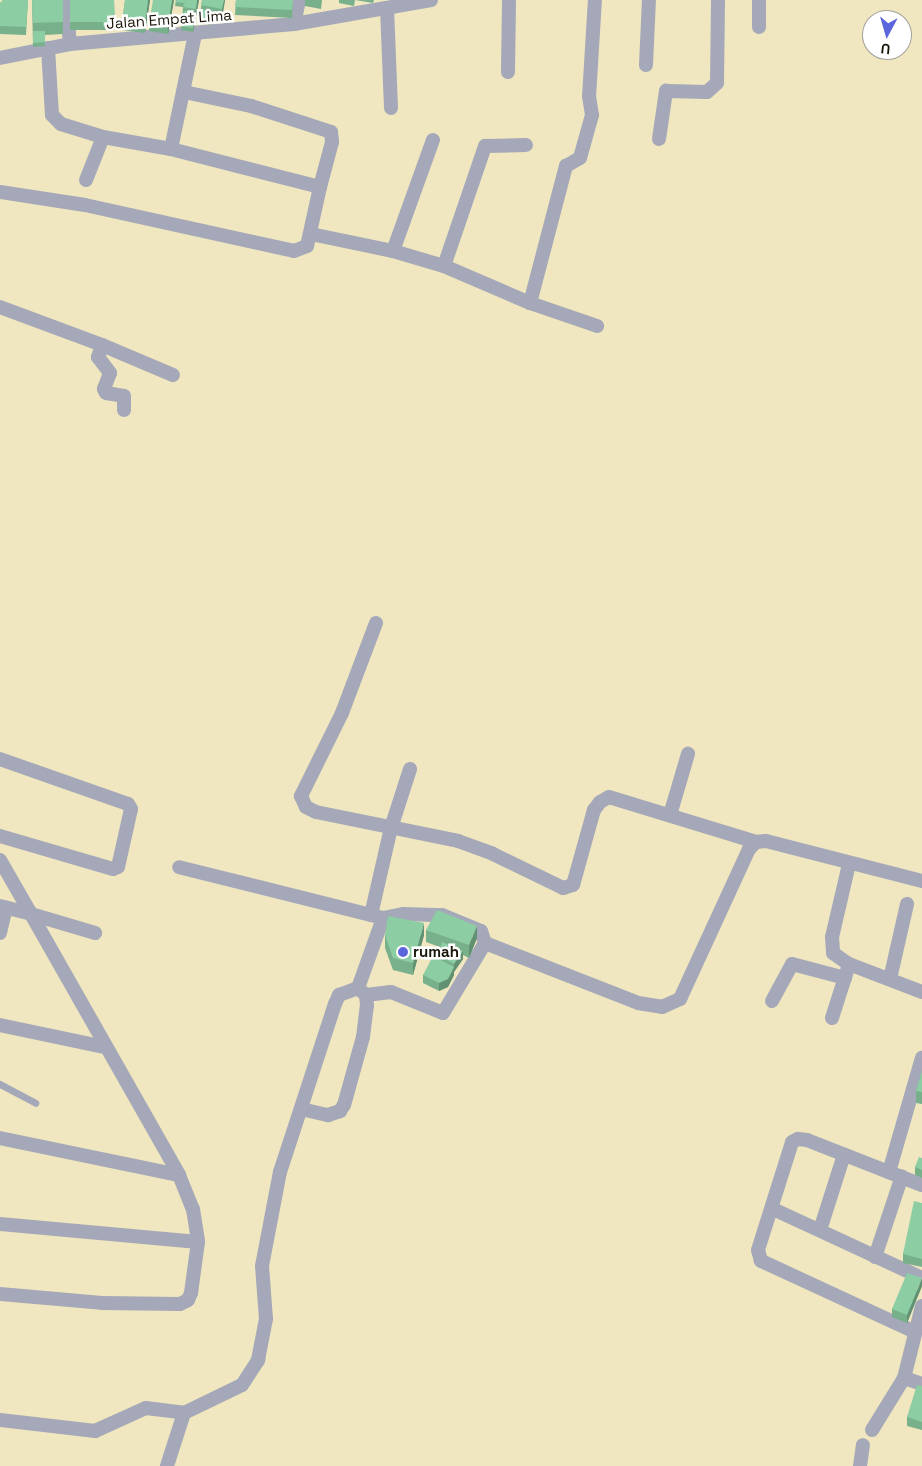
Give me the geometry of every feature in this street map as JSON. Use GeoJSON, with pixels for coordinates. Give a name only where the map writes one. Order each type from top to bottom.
{"type":"FeatureCollection","features":[{"type":"Feature","properties":{"kind":"street"},"geometry":{"type":"LineString","coordinates":[[66,0],[70,44]]}},
{"type":"Feature","properties":{"kind":"street"},"geometry":{"type":"LineString","coordinates":[[294,24],[298,0]]}},
{"type":"Feature","properties":{"kind":"street","name":"Jalan Empat Lima"},"geometry":{"type":"LineString","coordinates":[[0,58],[70,44],[294,24],[381,6],[431,0]]}},
{"type":"Feature","properties":{"kind":"street"},"geometry":{"type":"LineString","coordinates":[[508,72],[510,0]]}},
{"type":"Feature","properties":{"kind":"street"},"geometry":{"type":"LineString","coordinates":[[530,303],[566,166],[580,158],[592,116],[589,97],[595,0]]}},
{"type":"Feature","properties":{"kind":"street"},"geometry":{"type":"LineString","coordinates":[[646,65],[648,0]]}},
{"type":"Feature","properties":{"kind":"street"},"geometry":{"type":"LineString","coordinates":[[659,139],[666,91],[707,92],[718,83],[718,0]]}},
{"type":"Feature","properties":{"kind":"street"},"geometry":{"type":"LineString","coordinates":[[759,0],[759,27]]}},
{"type":"Feature","properties":{"kind":"street"},"geometry":{"type":"LineString","coordinates":[[381,6],[391,108]]}},
{"type":"Feature","properties":{"kind":"street"},"geometry":{"type":"LineString","coordinates":[[171,149],[195,34]]}},
{"type":"Feature","properties":{"kind":"street"},"geometry":{"type":"LineString","coordinates":[[48,48],[52,115],[61,124],[103,137],[171,149],[320,187]]}},
{"type":"Feature","properties":{"kind":"street"},"geometry":{"type":"LineString","coordinates":[[0,192],[85,205],[294,251],[306,246],[311,234],[320,187],[332,142],[331,132],[251,106],[184,92]]}},
{"type":"Feature","properties":{"kind":"street"},"geometry":{"type":"LineString","coordinates":[[86,180],[103,137]]}},
{"type":"Feature","properties":{"kind":"street"},"geometry":{"type":"LineString","coordinates":[[393,251],[433,140]]}},
{"type":"Feature","properties":{"kind":"street"},"geometry":{"type":"LineString","coordinates":[[444,266],[485,146],[526,145]]}},
{"type":"Feature","properties":{"kind":"street"},"geometry":{"type":"LineString","coordinates":[[311,234],[393,251],[444,266],[530,303],[596,326]]}},
{"type":"Feature","properties":{"kind":"street"},"geometry":{"type":"LineString","coordinates":[[0,307],[102,345],[173,375]]}},
{"type":"Feature","properties":{"kind":"street"},"geometry":{"type":"LineString","coordinates":[[102,345],[98,357],[110,373],[104,389],[106,393],[124,396],[124,410]]}},
{"type":"Feature","properties":{"kind":"street"},"geometry":{"type":"LineString","coordinates":[[376,623],[342,713],[301,796],[306,807],[316,812],[458,841],[493,854],[563,888],[573,885],[594,810],[600,802],[614,797],[756,842],[766,841],[849,864],[922,880]]}},
{"type":"Feature","properties":{"kind":"street"},"geometry":{"type":"LineString","coordinates":[[670,815],[688,754]]}},
{"type":"Feature","properties":{"kind":"street"},"geometry":{"type":"LineString","coordinates":[[0,760],[128,804],[131,809],[118,867],[113,869],[0,836]]}},
{"type":"Feature","properties":{"kind":"street"},"geometry":{"type":"LineString","coordinates":[[301,1109],[328,1115],[340,1111],[344,1105],[360,1054],[362,991],[377,917],[391,828],[410,769]]}},
{"type":"Feature","properties":{"kind":"street"},"geometry":{"type":"LineString","coordinates":[[485,943],[638,1003],[662,1007],[672,1005],[680,999],[749,849],[756,842]]}},
{"type":"Feature","properties":{"kind":"street"},"geometry":{"type":"LineString","coordinates":[[0,860],[104,1047],[179,1175],[193,1209],[198,1242],[192,1293],[188,1300],[180,1304],[102,1303],[0,1294]]}},
{"type":"Feature","properties":{"kind":"street"},"geometry":{"type":"LineString","coordinates":[[847,971],[831,946],[849,864]]}},
{"type":"Feature","properties":{"kind":"street"},"geometry":{"type":"LineString","coordinates":[[0,1420],[95,1432],[146,1408],[184,1413],[242,1385],[258,1360],[266,1319],[262,1278],[264,1250],[280,1172],[339,995],[362,991],[391,992],[443,1013],[485,943],[481,931],[442,914],[404,914],[377,917],[179,867]]}},
{"type":"Feature","properties":{"kind":"street"},"geometry":{"type":"LineString","coordinates":[[890,979],[907,904]]}},
{"type":"Feature","properties":{"kind":"street"},"geometry":{"type":"LineString","coordinates":[[0,933],[3,907],[96,933]]}},
{"type":"Feature","properties":{"kind":"street"},"geometry":{"type":"LineString","coordinates":[[772,1001],[792,964],[890,979],[922,992]]}},
{"type":"Feature","properties":{"kind":"street"},"geometry":{"type":"LineString","coordinates":[[832,1018],[847,971]]}},
{"type":"Feature","properties":{"kind":"street"},"geometry":{"type":"LineString","coordinates":[[0,1025],[104,1047]]}},
{"type":"Feature","properties":{"kind":"street"},"geometry":{"type":"LineString","coordinates":[[875,1257],[922,1058]]}},
{"type":"Feature","properties":{"kind":"street"},"geometry":{"type":"LineString","coordinates":[[0,1138],[179,1175]]}},
{"type":"Feature","properties":{"kind":"street"},"geometry":{"type":"LineString","coordinates":[[918,1324],[761,1261],[758,1250],[773,1208],[792,1142],[807,1140],[922,1185]]}},
{"type":"Feature","properties":{"kind":"street"},"geometry":{"type":"LineString","coordinates":[[820,1230],[844,1155]]}},
{"type":"Feature","properties":{"kind":"street"},"geometry":{"type":"LineString","coordinates":[[773,1208],[922,1278]]}},
{"type":"Feature","properties":{"kind":"street"},"geometry":{"type":"LineString","coordinates":[[0,1224],[198,1242]]}},
{"type":"Feature","properties":{"kind":"street"},"geometry":{"type":"LineString","coordinates":[[872,1430],[904,1378],[922,1306]]}},
{"type":"Feature","properties":{"kind":"street"},"geometry":{"type":"LineString","coordinates":[[904,1378],[922,1384]]}},
{"type":"Feature","properties":{"kind":"street"},"geometry":{"type":"LineString","coordinates":[[167,1466],[184,1413]]}},
{"type":"Feature","properties":{"kind":"street"},"geometry":{"type":"LineString","coordinates":[[860,1466],[863,1445]]}},
{"type":"Feature","properties":{"kind":"lane"},"geometry":{"type":"LineString","coordinates":[[0,1084],[35,1103]]}},
{"type":"Feature","properties":{"kind":"building"},"geometry":{"type":"Polygon","coordinates":[[[2,0],[28,0],[26,27],[0,26],[0,2],[2,0]]]}},
{"type":"Feature","properties":{"kind":"building"},"geometry":{"type":"Polygon","coordinates":[[[32,0],[63,0],[63,22],[33,23],[32,0]]]}},
{"type":"Feature","properties":{"kind":"building"},"geometry":{"type":"Polygon","coordinates":[[[70,0],[103,0],[103,22],[70,22],[70,0]]]}},
{"type":"Feature","properties":{"kind":"building"},"geometry":{"type":"Polygon","coordinates":[[[102,0],[114,0],[115,26],[103,26],[102,0]]]}},
{"type":"Feature","properties":{"kind":"building"},"geometry":{"type":"Polygon","coordinates":[[[125,0],[148,0],[145,25],[122,22],[125,0]]]}},
{"type":"Feature","properties":{"kind":"building"},"geometry":{"type":"Polygon","coordinates":[[[153,0],[172,0],[168,26],[149,23],[153,0]]]}},
{"type":"Feature","properties":{"kind":"building"},"geometry":{"type":"Polygon","coordinates":[[[176,0],[185,0],[184,3],[175,2],[176,0]]]}},
{"type":"Feature","properties":{"kind":"building"},"geometry":{"type":"Polygon","coordinates":[[[185,0],[197,0],[196,9],[183,7],[185,0]]]}},
{"type":"Feature","properties":{"kind":"building"},"geometry":{"type":"Polygon","coordinates":[[[202,0],[224,0],[222,9],[201,5],[202,0]]]}},
{"type":"Feature","properties":{"kind":"building"},"geometry":{"type":"Polygon","coordinates":[[[236,0],[293,0],[292,10],[235,7],[236,0]]]}},
{"type":"Feature","properties":{"kind":"building"},"geometry":{"type":"Polygon","coordinates":[[[201,9],[212,12],[210,21],[199,19],[201,9]]]}},
{"type":"Feature","properties":{"kind":"building"},"geometry":{"type":"Polygon","coordinates":[[[184,11],[196,13],[193,28],[181,26],[184,11]]]}},
{"type":"Feature","properties":{"kind":"building"},"geometry":{"type":"Polygon","coordinates":[[[33,31],[45,31],[45,42],[33,43],[33,31]]]}},
{"type":"Feature","properties":{"kind":"building"},"geometry":{"type":"Polygon","coordinates":[[[437,910],[477,926],[469,945],[426,930],[437,910]]]}},
{"type":"Feature","properties":{"kind":"building","name":"rumah"},"geometry":{"type":"Polygon","coordinates":[[[388,916],[424,923],[413,963],[393,958],[385,935],[388,916]]]}},
{"type":"Feature","properties":{"kind":"building"},"geometry":{"type":"Polygon","coordinates":[[[442,942],[463,951],[454,964],[438,955],[442,942]]]}},
{"type":"Feature","properties":{"kind":"building"},"geometry":{"type":"Polygon","coordinates":[[[433,956],[454,967],[448,979],[439,983],[423,975],[433,956]]]}},
{"type":"Feature","properties":{"kind":"building"},"geometry":{"type":"Polygon","coordinates":[[[922,1071],[922,1092],[916,1091],[922,1071]]]}},
{"type":"Feature","properties":{"kind":"building"},"geometry":{"type":"Polygon","coordinates":[[[919,1157],[922,1158],[922,1170],[915,1167],[919,1157]]]}},
{"type":"Feature","properties":{"kind":"building"},"geometry":{"type":"Polygon","coordinates":[[[914,1201],[922,1203],[922,1259],[903,1254],[914,1201]]]}},
{"type":"Feature","properties":{"kind":"building"},"geometry":{"type":"Polygon","coordinates":[[[907,1273],[922,1278],[907,1315],[892,1309],[907,1273]]]}},
{"type":"Feature","properties":{"kind":"building"},"geometry":{"type":"Polygon","coordinates":[[[917,1385],[922,1386],[922,1422],[907,1417],[917,1385]]]}},
{"type":"Feature","properties":{"kind":"place","name":"rumah"},"geometry":{"type":"Point","coordinates":[403,952]}}]}
